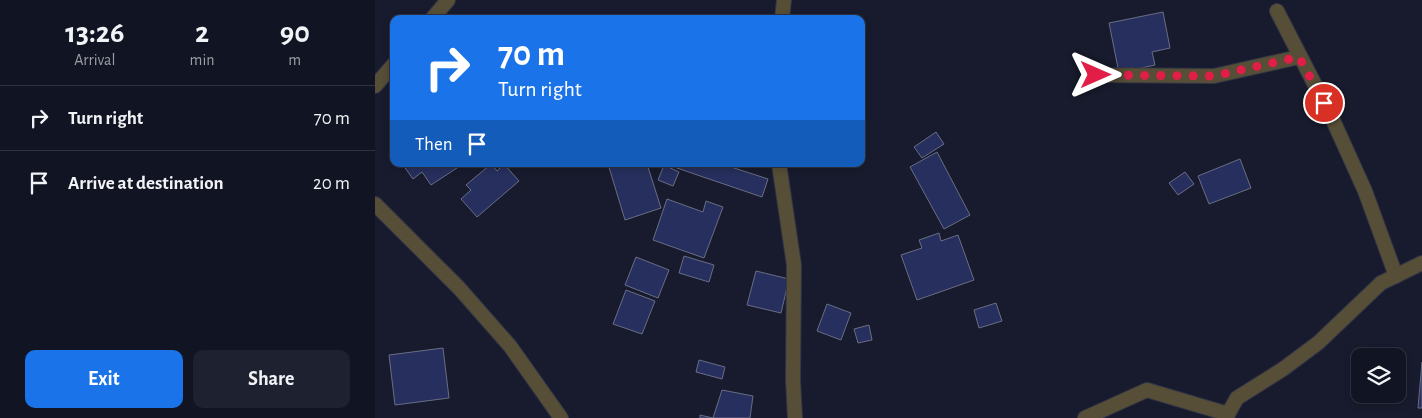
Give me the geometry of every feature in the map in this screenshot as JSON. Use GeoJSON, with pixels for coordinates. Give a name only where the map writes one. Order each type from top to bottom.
{"type":"FeatureCollection","features":[{"type":"Feature","properties":{"kind":"street"},"geometry":{"type":"LineString","coordinates":[[435,15],[448,0]]}},
{"type":"Feature","properties":{"kind":"street"},"geometry":{"type":"LineString","coordinates":[[782,15],[784,0]]}},
{"type":"Feature","properties":{"kind":"street"},"geometry":{"type":"LineString","coordinates":[[1277,11],[1332,118],[1357,175],[1396,276]]}},
{"type":"Feature","properties":{"kind":"street"},"geometry":{"type":"LineString","coordinates":[[1096,75],[1214,76],[1299,57]]}},
{"type":"Feature","properties":{"kind":"street"},"geometry":{"type":"LineString","coordinates":[[375,86],[390,69]]}},
{"type":"Feature","properties":{"kind":"street"},"geometry":{"type":"LineString","coordinates":[[779,167],[794,265],[793,380],[795,418]]}},
{"type":"Feature","properties":{"kind":"street"},"geometry":{"type":"LineString","coordinates":[[375,204],[459,288],[511,346],[561,418]]}},
{"type":"Feature","properties":{"kind":"street"},"geometry":{"type":"LineString","coordinates":[[1085,418],[1147,390],[1227,416],[1237,398],[1283,369],[1318,343],[1381,283],[1422,263]]}},
{"type":"Feature","properties":{"kind":"building"},"geometry":{"type":"Polygon","coordinates":[[[1163,12],[1170,48],[1152,52],[1155,65],[1119,73],[1109,23],[1163,12]]]}},
{"type":"Feature","properties":{"kind":"building"},"geometry":{"type":"Polygon","coordinates":[[[936,132],[944,144],[922,158],[914,147],[936,132]]]}},
{"type":"Feature","properties":{"kind":"building"},"geometry":{"type":"Polygon","coordinates":[[[937,152],[970,215],[944,229],[910,167],[937,152]]]}},
{"type":"Feature","properties":{"kind":"building"},"geometry":{"type":"Polygon","coordinates":[[[1240,159],[1251,188],[1209,204],[1198,176],[1240,159]]]}},
{"type":"Feature","properties":{"kind":"building"},"geometry":{"type":"Polygon","coordinates":[[[404,167],[458,167],[431,185],[422,172],[413,179],[404,167]]]}},
{"type":"Feature","properties":{"kind":"building"},"geometry":{"type":"Polygon","coordinates":[[[487,167],[494,167],[497,171],[501,167],[507,167],[519,181],[477,217],[461,199],[471,190],[466,185],[487,167]]]}},
{"type":"Feature","properties":{"kind":"building"},"geometry":{"type":"Polygon","coordinates":[[[609,167],[648,167],[661,208],[625,220],[609,167]]]}},
{"type":"Feature","properties":{"kind":"building"},"geometry":{"type":"Polygon","coordinates":[[[663,167],[668,167],[679,172],[673,186],[658,180],[663,167]]]}},
{"type":"Feature","properties":{"kind":"building"},"geometry":{"type":"Polygon","coordinates":[[[674,167],[731,167],[768,179],[762,197],[674,167]]]}},
{"type":"Feature","properties":{"kind":"building"},"geometry":{"type":"Polygon","coordinates":[[[1185,172],[1194,184],[1178,195],[1169,183],[1185,172]]]}},
{"type":"Feature","properties":{"kind":"building"},"geometry":{"type":"Polygon","coordinates":[[[667,199],[703,212],[706,201],[723,207],[704,258],[653,240],[667,199]]]}},
{"type":"Feature","properties":{"kind":"building"},"geometry":{"type":"Polygon","coordinates":[[[939,233],[941,241],[958,235],[974,280],[917,300],[901,255],[922,248],[919,240],[939,233]]]}},
{"type":"Feature","properties":{"kind":"building"},"geometry":{"type":"Polygon","coordinates":[[[684,256],[714,265],[709,282],[679,273],[684,256]]]}},
{"type":"Feature","properties":{"kind":"building"},"geometry":{"type":"Polygon","coordinates":[[[636,257],[669,270],[658,298],[625,285],[636,257]]]}},
{"type":"Feature","properties":{"kind":"building"},"geometry":{"type":"Polygon","coordinates":[[[756,271],[789,279],[781,313],[747,305],[756,271]]]}},
{"type":"Feature","properties":{"kind":"building"},"geometry":{"type":"Polygon","coordinates":[[[626,290],[655,301],[642,334],[613,324],[626,290]]]}},
{"type":"Feature","properties":{"kind":"building"},"geometry":{"type":"Polygon","coordinates":[[[996,303],[1002,321],[979,328],[974,310],[996,303]]]}},
{"type":"Feature","properties":{"kind":"building"},"geometry":{"type":"Polygon","coordinates":[[[827,304],[851,313],[841,340],[817,331],[827,304]]]}},
{"type":"Feature","properties":{"kind":"building"},"geometry":{"type":"Polygon","coordinates":[[[869,325],[872,340],[858,343],[854,329],[869,325]]]}},
{"type":"Feature","properties":{"kind":"building"},"geometry":{"type":"Polygon","coordinates":[[[443,348],[449,398],[395,405],[389,355],[443,348]]]}},
{"type":"Feature","properties":{"kind":"building"},"geometry":{"type":"Polygon","coordinates":[[[699,360],[725,367],[722,379],[696,372],[699,360]]]}},
{"type":"Feature","properties":{"kind":"building"},"geometry":{"type":"Polygon","coordinates":[[[1422,362],[1422,408],[1418,408],[1422,362]]]}},
{"type":"Feature","properties":{"kind":"building"},"geometry":{"type":"Polygon","coordinates":[[[722,390],[753,396],[750,418],[713,418],[722,390]]]}},
{"type":"Feature","properties":{"kind":"building"},"geometry":{"type":"Polygon","coordinates":[[[700,415],[713,418],[700,418],[700,415]]]}},
{"type":"Feature","properties":{"kind":"route"},"geometry":{"type":"LineString","coordinates":[[1096,75],[1214,76],[1299,57],[1324,103]]}}]}
